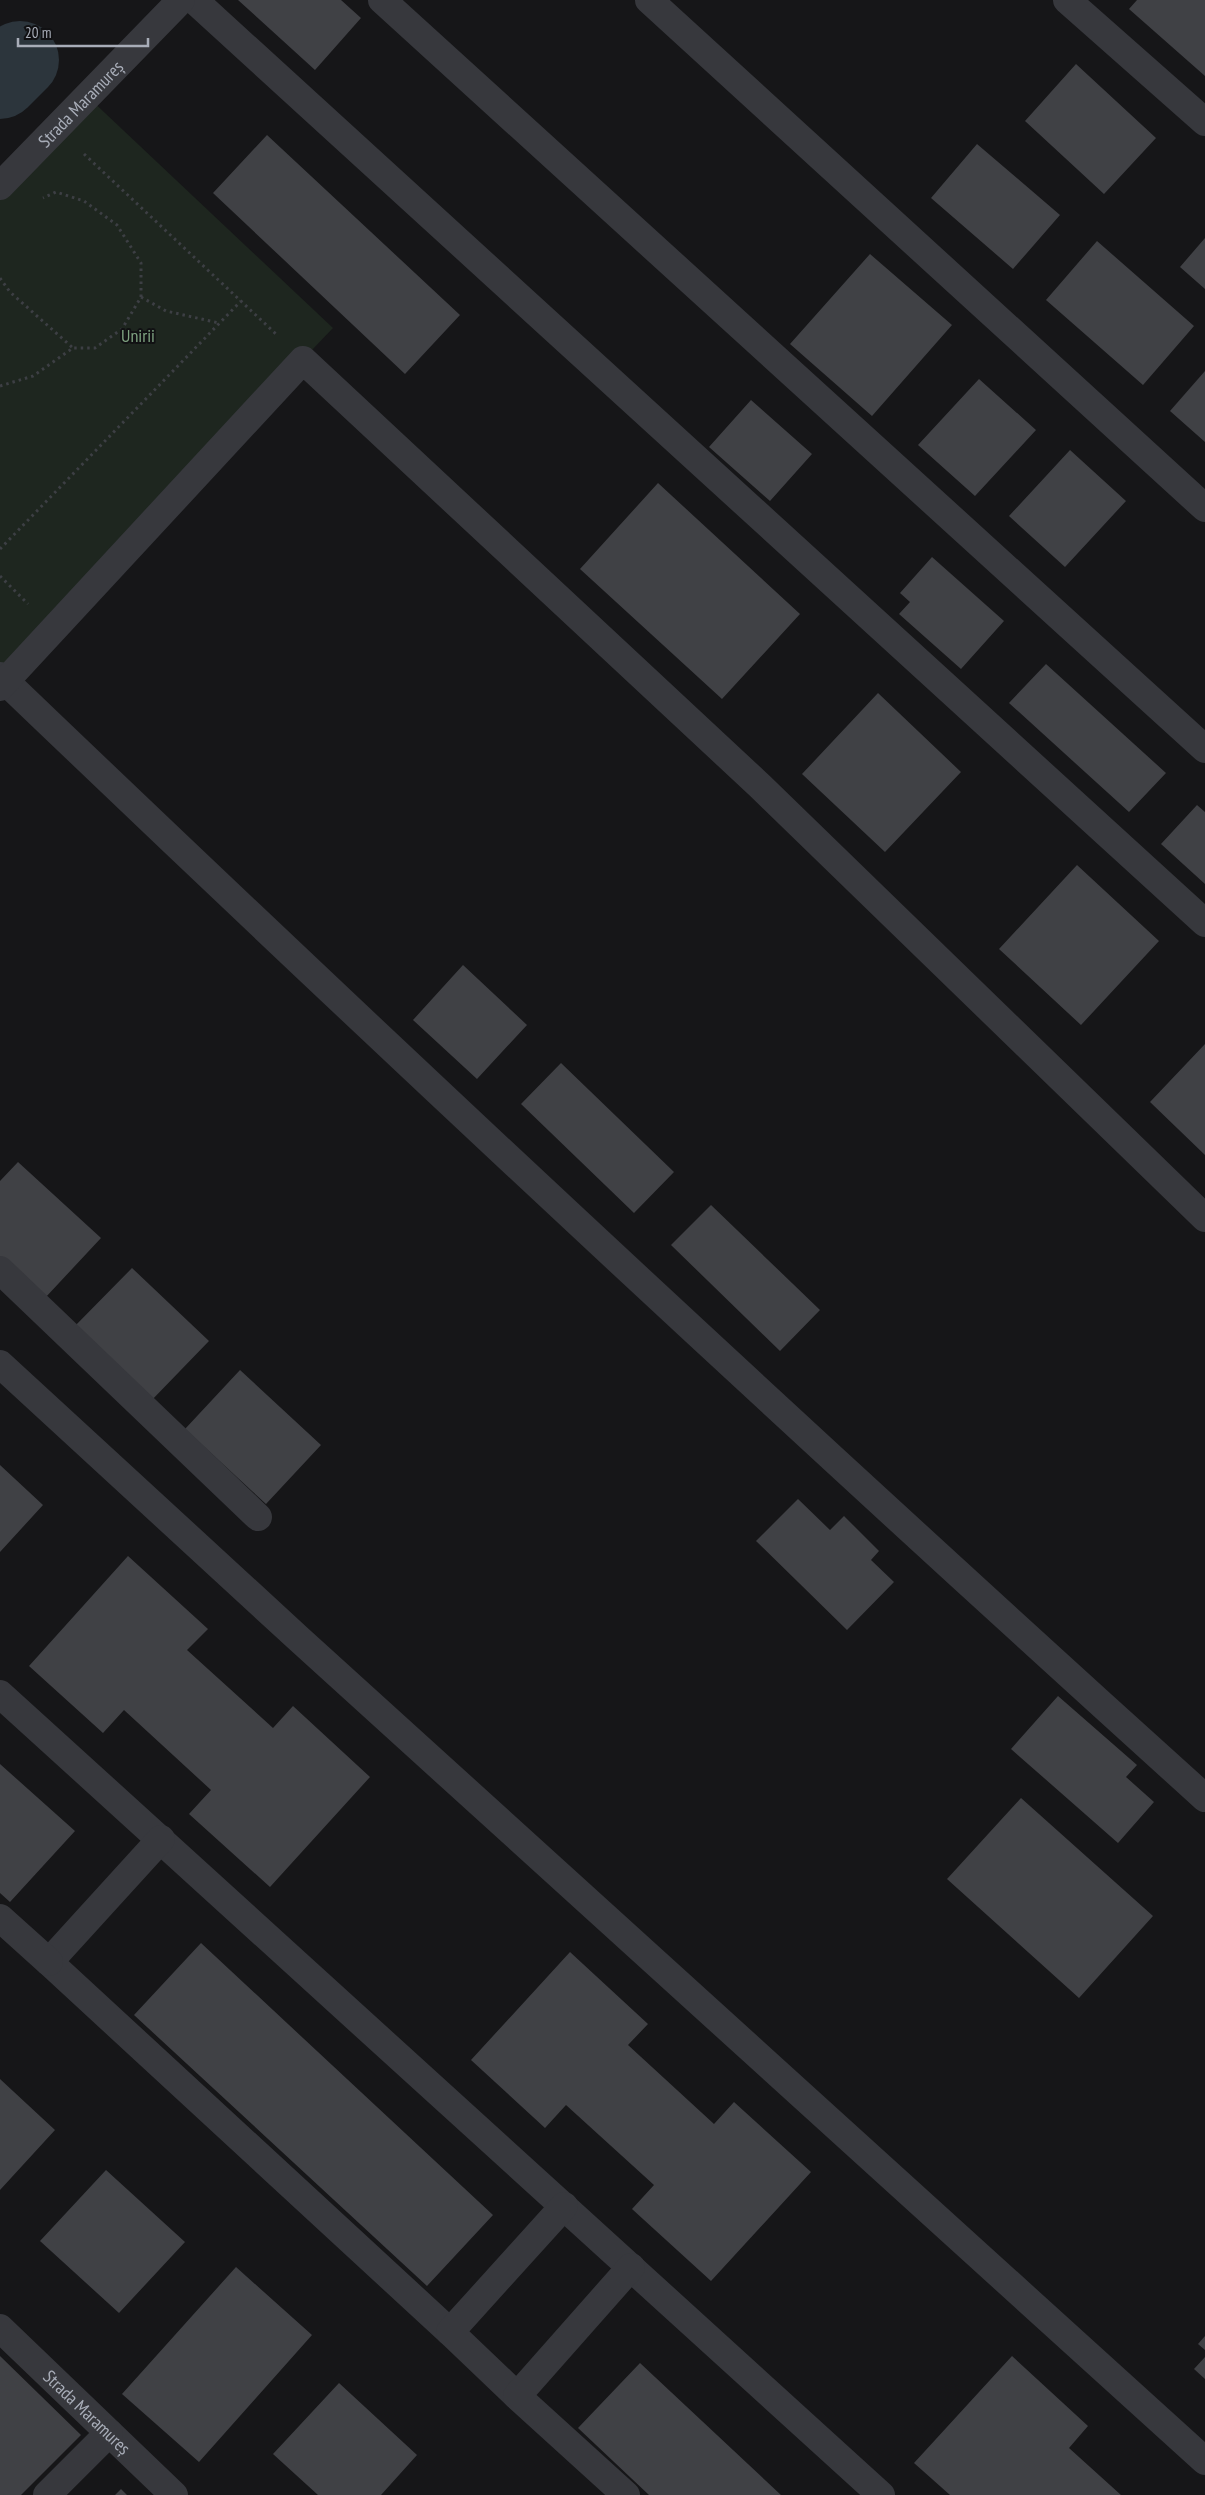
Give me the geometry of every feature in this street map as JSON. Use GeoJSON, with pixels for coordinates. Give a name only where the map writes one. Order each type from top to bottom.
{"type":"FeatureCollection","features":[{"type":"Feature","properties":{"kind":"street","name":"Strada Maramureș"},"geometry":{"type":"LineString","coordinates":[[0,186],[181,0]]}},
{"type":"Feature","properties":{"kind":"street"},"geometry":{"type":"LineString","coordinates":[[194,0],[1205,924]]}},
{"type":"Feature","properties":{"kind":"street"},"geometry":{"type":"LineString","coordinates":[[382,0],[1205,749]]}},
{"type":"Feature","properties":{"kind":"street"},"geometry":{"type":"LineString","coordinates":[[649,0],[1205,508]]}},
{"type":"Feature","properties":{"kind":"street"},"geometry":{"type":"LineString","coordinates":[[1067,0],[1205,122]]}},
{"type":"Feature","properties":{"kind":"street"},"geometry":{"type":"LineString","coordinates":[[1205,1218],[760,786],[304,360],[2,681],[799,1430],[1205,1798]]}},
{"type":"Feature","properties":{"kind":"street"},"geometry":{"type":"LineString","coordinates":[[0,1270],[258,1517]]}},
{"type":"Feature","properties":{"kind":"street"},"geometry":{"type":"LineString","coordinates":[[0,1364],[298,1640],[1205,2461]]}},
{"type":"Feature","properties":{"kind":"street"},"geometry":{"type":"LineString","coordinates":[[0,1694],[881,2495]]}},
{"type":"Feature","properties":{"kind":"street"},"geometry":{"type":"LineString","coordinates":[[49,1962],[160,1839]]}},
{"type":"Feature","properties":{"kind":"street"},"geometry":{"type":"LineString","coordinates":[[0,1918],[626,2495]]}},
{"type":"Feature","properties":{"kind":"street"},"geometry":{"type":"LineString","coordinates":[[450,2332],[564,2206]]}},
{"type":"Feature","properties":{"kind":"street"},"geometry":{"type":"LineString","coordinates":[[517,2396],[632,2267]]}},
{"type":"Feature","properties":{"kind":"street","name":"Strada Maramureș"},"geometry":{"type":"LineString","coordinates":[[0,2328],[174,2495]]}},
{"type":"Feature","properties":{"kind":"street"},"geometry":{"type":"LineString","coordinates":[[47,2495],[110,2433]]}},
{"type":"Feature","properties":{"kind":"path"},"geometry":{"type":"LineString","coordinates":[[56,128],[304,360]]}},
{"type":"Feature","properties":{"kind":"path"},"geometry":{"type":"LineString","coordinates":[[0,386],[33,376],[73,348],[95,348],[122,329],[142,297],[141,263],[117,225],[84,201],[56,192],[38,200]]}},
{"type":"Feature","properties":{"kind":"path"},"geometry":{"type":"LineString","coordinates":[[0,278],[10,292],[73,348]]}},
{"type":"Feature","properties":{"kind":"path"},"geometry":{"type":"LineString","coordinates":[[142,297],[166,310],[220,324]]}},
{"type":"Feature","properties":{"kind":"path"},"geometry":{"type":"LineString","coordinates":[[0,549],[241,301]]}},
{"type":"Feature","properties":{"kind":"green space","name":"Unirii"},"geometry":{"type":"Polygon","coordinates":[[[87,96],[333,328],[0,676],[0,186],[87,96]]]}},
{"type":"Feature","properties":{"kind":"building"},"geometry":{"type":"Polygon","coordinates":[[[238,0],[341,0],[361,18],[315,70],[238,0]]]}},
{"type":"Feature","properties":{"kind":"building"},"geometry":{"type":"Polygon","coordinates":[[[1137,0],[1205,0],[1205,76],[1129,9],[1137,0]]]}},
{"type":"Feature","properties":{"kind":"building"},"geometry":{"type":"Polygon","coordinates":[[[1076,64],[1156,138],[1104,194],[1025,121],[1076,64]]]}},
{"type":"Feature","properties":{"kind":"building"},"geometry":{"type":"Polygon","coordinates":[[[267,135],[460,315],[405,374],[213,193],[267,135]]]}},
{"type":"Feature","properties":{"kind":"building"},"geometry":{"type":"Polygon","coordinates":[[[977,144],[1060,215],[1013,269],[931,198],[977,144]]]}},
{"type":"Feature","properties":{"kind":"building"},"geometry":{"type":"Polygon","coordinates":[[[1205,238],[1205,289],[1180,267],[1205,238]]]}},
{"type":"Feature","properties":{"kind":"building"},"geometry":{"type":"Polygon","coordinates":[[[1097,241],[1194,326],[1143,385],[1046,300],[1097,241]]]}},
{"type":"Feature","properties":{"kind":"building"},"geometry":{"type":"Polygon","coordinates":[[[870,254],[952,325],[872,416],[790,344],[870,254]]]}},
{"type":"Feature","properties":{"kind":"building"},"geometry":{"type":"Polygon","coordinates":[[[1205,371],[1205,442],[1170,411],[1205,371]]]}},
{"type":"Feature","properties":{"kind":"building"},"geometry":{"type":"Polygon","coordinates":[[[979,379],[1036,430],[975,496],[918,445],[979,379]]]}},
{"type":"Feature","properties":{"kind":"building"},"geometry":{"type":"Polygon","coordinates":[[[751,400],[812,454],[770,501],[709,447],[751,400]]]}},
{"type":"Feature","properties":{"kind":"building"},"geometry":{"type":"Polygon","coordinates":[[[1070,450],[1126,501],[1065,567],[1009,516],[1070,450]]]}},
{"type":"Feature","properties":{"kind":"building"},"geometry":{"type":"Polygon","coordinates":[[[658,483],[800,614],[722,699],[580,569],[658,483]]]}},
{"type":"Feature","properties":{"kind":"building"},"geometry":{"type":"Polygon","coordinates":[[[932,557],[1004,621],[961,669],[899,614],[910,602],[900,593],[932,557]]]}},
{"type":"Feature","properties":{"kind":"building"},"geometry":{"type":"Polygon","coordinates":[[[1046,664],[1166,773],[1129,812],[1009,703],[1046,664]]]}},
{"type":"Feature","properties":{"kind":"building"},"geometry":{"type":"Polygon","coordinates":[[[878,693],[961,772],[885,852],[802,774],[878,693]]]}},
{"type":"Feature","properties":{"kind":"building"},"geometry":{"type":"Polygon","coordinates":[[[1197,805],[1205,812],[1205,884],[1161,844],[1197,805]]]}},
{"type":"Feature","properties":{"kind":"building"},"geometry":{"type":"Polygon","coordinates":[[[1077,865],[1159,941],[1081,1025],[999,949],[1077,865]]]}},
{"type":"Feature","properties":{"kind":"building"},"geometry":{"type":"Polygon","coordinates":[[[463,965],[527,1025],[477,1079],[413,1020],[463,965]]]}},
{"type":"Feature","properties":{"kind":"building"},"geometry":{"type":"Polygon","coordinates":[[[1205,1044],[1205,1155],[1150,1102],[1205,1044]]]}},
{"type":"Feature","properties":{"kind":"building"},"geometry":{"type":"Polygon","coordinates":[[[561,1063],[674,1172],[634,1213],[521,1104],[561,1063]]]}},
{"type":"Feature","properties":{"kind":"building"},"geometry":{"type":"Polygon","coordinates":[[[18,1162],[101,1238],[45,1298],[0,1257],[0,1181],[18,1162]]]}},
{"type":"Feature","properties":{"kind":"building"},"geometry":{"type":"Polygon","coordinates":[[[711,1205],[820,1310],[780,1351],[671,1245],[711,1205]]]}},
{"type":"Feature","properties":{"kind":"building"},"geometry":{"type":"Polygon","coordinates":[[[132,1268],[209,1341],[149,1403],[72,1329],[132,1268]]]}},
{"type":"Feature","properties":{"kind":"building"},"geometry":{"type":"Polygon","coordinates":[[[240,1370],[321,1445],[266,1504],[185,1429],[240,1370]]]}},
{"type":"Feature","properties":{"kind":"building"},"geometry":{"type":"Polygon","coordinates":[[[0,1465],[43,1505],[0,1552],[0,1465]]]}},
{"type":"Feature","properties":{"kind":"building"},"geometry":{"type":"Polygon","coordinates":[[[798,1499],[830,1530],[844,1516],[879,1551],[871,1560],[894,1582],[847,1630],[756,1541],[798,1499]]]}},
{"type":"Feature","properties":{"kind":"building"},"geometry":{"type":"Polygon","coordinates":[[[128,1556],[208,1629],[187,1650],[273,1728],[293,1706],[370,1777],[270,1887],[189,1814],[211,1790],[124,1710],[103,1733],[29,1666],[128,1556]]]}},
{"type":"Feature","properties":{"kind":"building"},"geometry":{"type":"Polygon","coordinates":[[[1058,1696],[1137,1765],[1126,1777],[1154,1802],[1118,1843],[1011,1749],[1058,1696]]]}},
{"type":"Feature","properties":{"kind":"building"},"geometry":{"type":"Polygon","coordinates":[[[0,1764],[75,1831],[10,1902],[0,1893],[0,1764]]]}},
{"type":"Feature","properties":{"kind":"building"},"geometry":{"type":"Polygon","coordinates":[[[1021,1798],[1153,1916],[1079,1998],[947,1879],[1021,1798]]]}},
{"type":"Feature","properties":{"kind":"building"},"geometry":{"type":"Polygon","coordinates":[[[201,1943],[493,2215],[427,2286],[134,2015],[201,1943]]]}},
{"type":"Feature","properties":{"kind":"building"},"geometry":{"type":"Polygon","coordinates":[[[570,1952],[648,2024],[628,2045],[714,2124],[734,2102],[811,2172],[711,2281],[632,2209],[654,2185],[566,2105],[545,2128],[471,2060],[570,1952]]]}},
{"type":"Feature","properties":{"kind":"building"},"geometry":{"type":"Polygon","coordinates":[[[0,2079],[55,2130],[0,2190],[0,2079]]]}},
{"type":"Feature","properties":{"kind":"building"},"geometry":{"type":"Polygon","coordinates":[[[106,2170],[185,2242],[119,2313],[40,2241],[106,2170]]]}},
{"type":"Feature","properties":{"kind":"building"},"geometry":{"type":"Polygon","coordinates":[[[236,2267],[312,2335],[199,2462],[122,2394],[236,2267]]]}},
{"type":"Feature","properties":{"kind":"building"},"geometry":{"type":"Polygon","coordinates":[[[1205,2336],[1205,2350],[1198,2344],[1205,2336]]]}},
{"type":"Feature","properties":{"kind":"building"},"geometry":{"type":"Polygon","coordinates":[[[0,2356],[81,2435],[21,2495],[0,2495],[0,2356]]]}},
{"type":"Feature","properties":{"kind":"building"},"geometry":{"type":"Polygon","coordinates":[[[1012,2356],[1088,2426],[1069,2448],[1121,2495],[950,2495],[914,2463],[1012,2356]]]}},
{"type":"Feature","properties":{"kind":"building"},"geometry":{"type":"Polygon","coordinates":[[[1205,2357],[1205,2379],[1194,2369],[1205,2357]]]}},
{"type":"Feature","properties":{"kind":"building"},"geometry":{"type":"Polygon","coordinates":[[[640,2363],[781,2495],[649,2495],[578,2428],[640,2363]]]}},
{"type":"Feature","properties":{"kind":"building"},"geometry":{"type":"Polygon","coordinates":[[[339,2383],[417,2455],[381,2495],[318,2495],[273,2454],[339,2383]]]}},
{"type":"Feature","properties":{"kind":"building"},"geometry":{"type":"Polygon","coordinates":[[[121,2489],[127,2495],[115,2495],[121,2489]]]}},
{"type":"Feature","properties":{"kind":"waterway"},"geometry":{"type":"LineString","coordinates":[[0,80],[20,60]]}}]}
